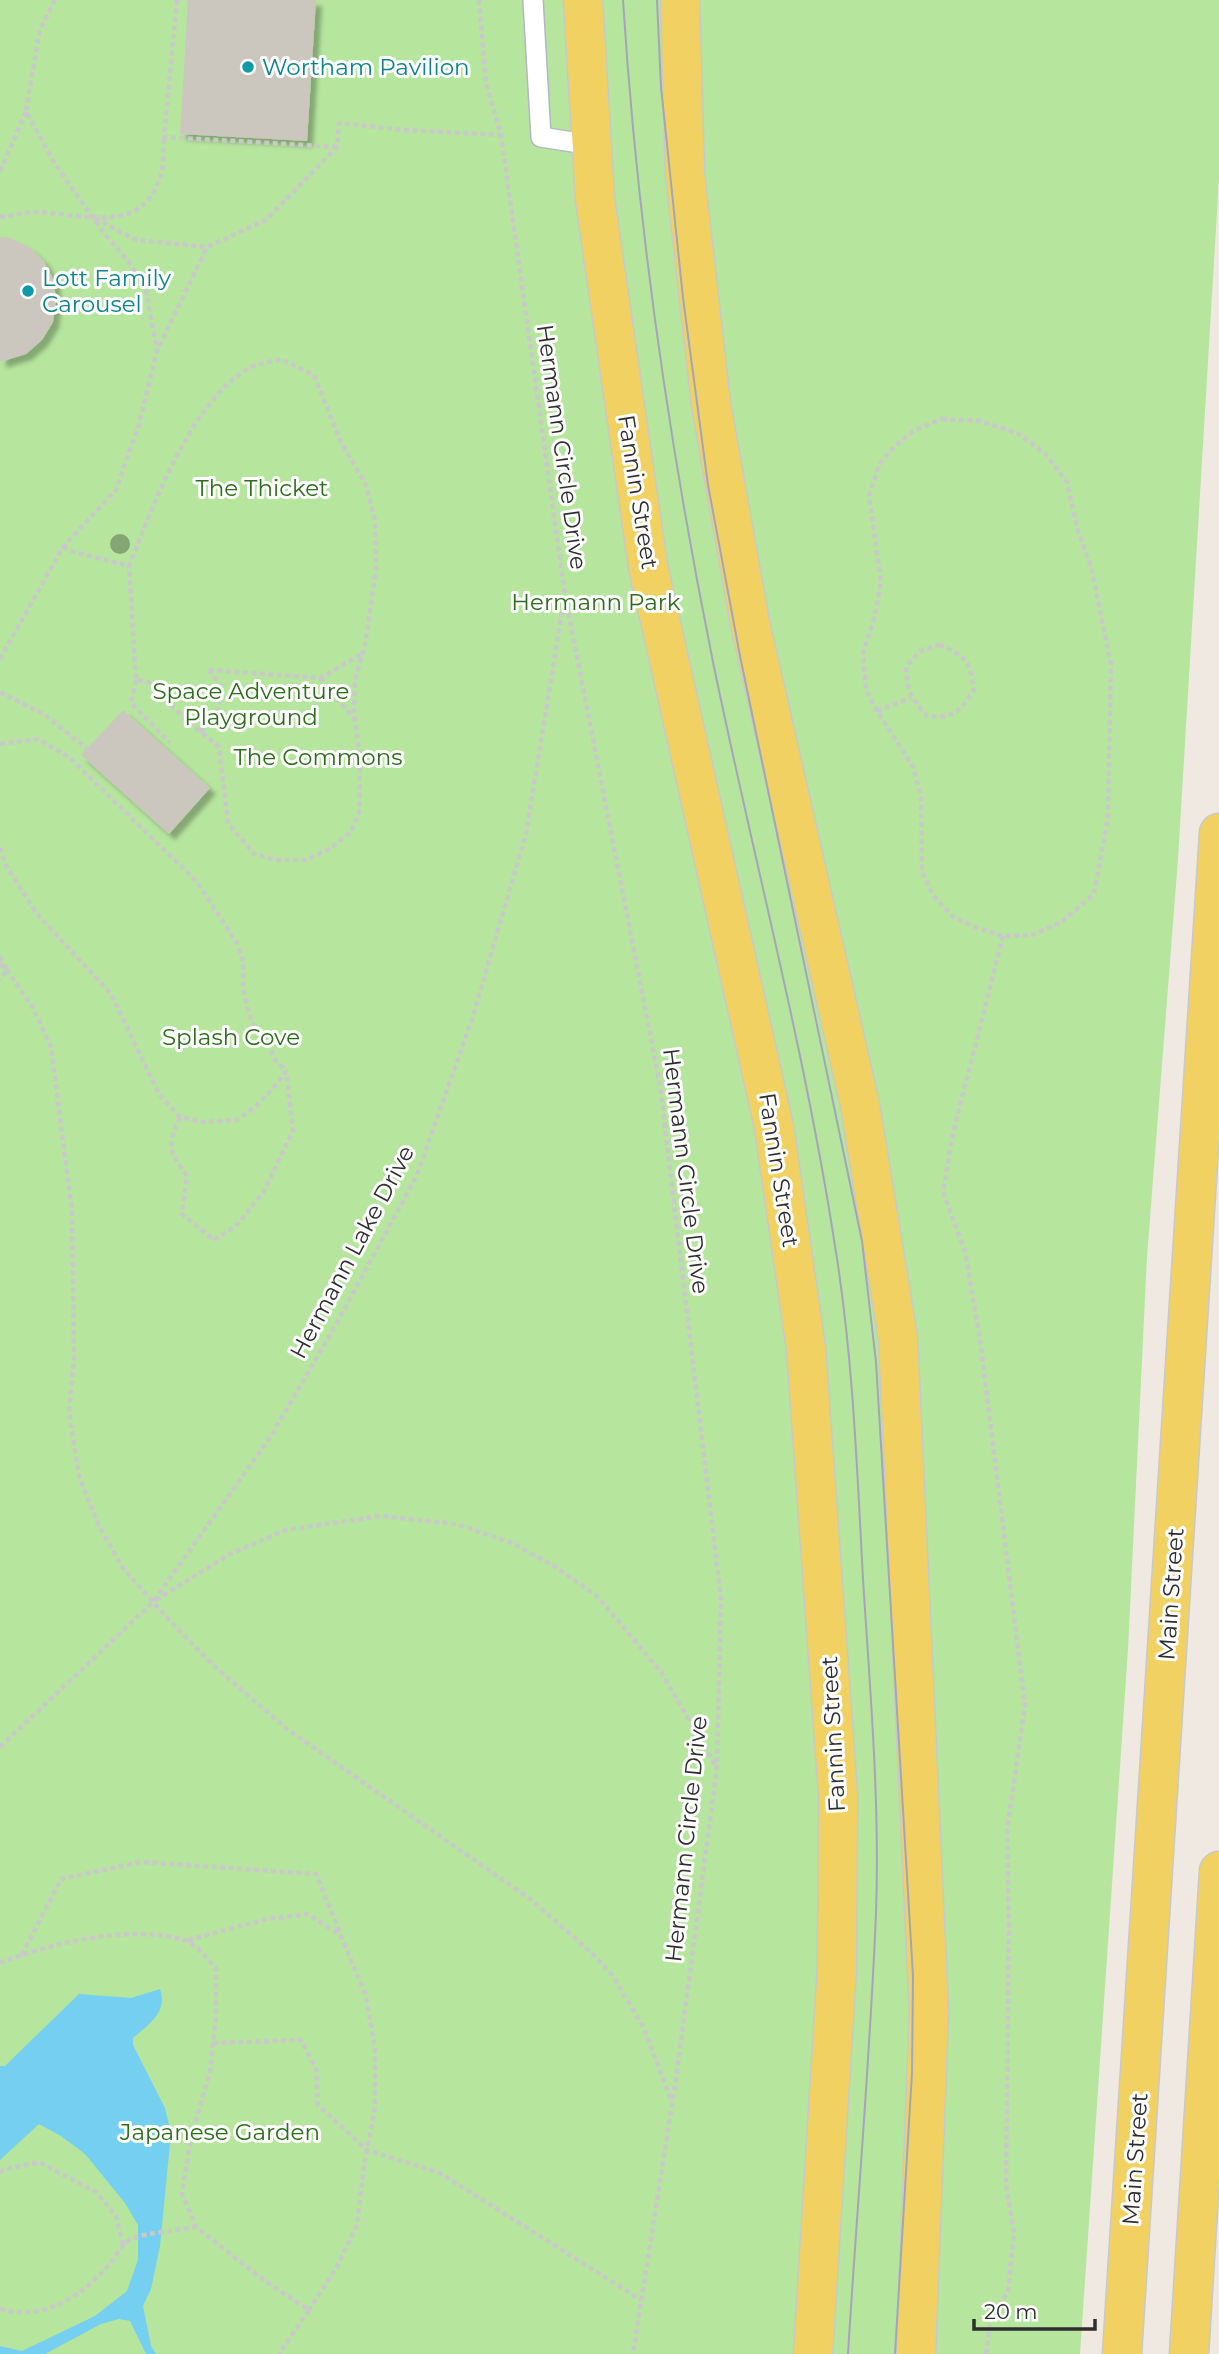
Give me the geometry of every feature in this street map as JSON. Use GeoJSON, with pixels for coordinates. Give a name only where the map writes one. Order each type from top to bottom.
{"type":"FeatureCollection","features":[{"type":"Feature","properties":{"kind":"main road","name":"Fannin Street"},"geometry":{"type":"LineString","coordinates":[[583,0],[595,199],[648,565],[774,1127],[806,1348],[838,1795],[837,1967],[813,2354]]}},
{"type":"Feature","properties":{"kind":"main road"},"geometry":{"type":"LineString","coordinates":[[680,0],[685,174],[711,404],[750,623],[860,1105],[898,1338],[929,2012],[916,2354]]}},
{"type":"Feature","properties":{"kind":"main road","name":"Main Street"},"geometry":{"type":"LineString","coordinates":[[1122,2354],[1214,999],[1219,833]]}},
{"type":"Feature","properties":{"kind":"main road"},"geometry":{"type":"LineString","coordinates":[[1189,2354],[1219,1871]]}},
{"type":"Feature","properties":{"kind":"lane"},"geometry":{"type":"LineString","coordinates":[[533,0],[541,137],[592,145]]}},
{"type":"Feature","properties":{"kind":"path"},"geometry":{"type":"LineString","coordinates":[[0,171],[26,111],[40,29],[55,0]]}},
{"type":"Feature","properties":{"kind":"path"},"geometry":{"type":"LineString","coordinates":[[0,217],[32,212],[94,218],[120,217],[145,203],[160,175],[177,0]]}},
{"type":"Feature","properties":{"kind":"path","name":"Hermann Circle Drive"},"geometry":{"type":"LineString","coordinates":[[479,0],[486,83],[501,135],[565,595],[660,1085],[721,1599],[717,1767],[672,2102],[633,2354]]}},
{"type":"Feature","properties":{"kind":"path"},"geometry":{"type":"LineString","coordinates":[[26,111],[54,163],[104,233],[128,261],[146,290],[157,351]]}},
{"type":"Feature","properties":{"kind":"path"},"geometry":{"type":"LineString","coordinates":[[94,218],[136,240],[206,247],[267,220],[337,147],[339,123],[404,130],[501,135]]}},
{"type":"Feature","properties":{"kind":"path"},"geometry":{"type":"LineString","coordinates":[[164,137],[337,147]]}},
{"type":"Feature","properties":{"kind":"path"},"geometry":{"type":"LineString","coordinates":[[0,659],[63,547],[116,490],[139,425],[157,351],[206,247]]}},
{"type":"Feature","properties":{"kind":"path"},"geometry":{"type":"LineString","coordinates":[[135,680],[148,682],[219,747],[228,823],[254,854],[276,860],[306,860],[329,849],[351,832],[359,813],[360,756],[355,720],[355,680],[363,653],[376,569],[375,520],[366,485],[340,440],[314,375],[281,359],[251,367],[220,389],[184,443],[168,474],[129,566],[135,680],[131,703],[170,743]]}},
{"type":"Feature","properties":{"kind":"path"},"geometry":{"type":"LineString","coordinates":[[942,419],[980,421],[1017,433],[1045,453],[1067,482],[1078,531],[1091,567],[1111,666],[1108,818],[1094,894],[1060,923],[1032,934],[1003,936],[974,927],[952,916],[933,895],[922,872],[921,797],[913,767],[866,690],[863,653],[875,615],[881,582],[869,496],[880,465],[895,446],[915,430],[942,419]]}},
{"type":"Feature","properties":{"kind":"path"},"geometry":{"type":"LineString","coordinates":[[63,547],[129,566]]}},
{"type":"Feature","properties":{"kind":"path","name":"Hermann Lake Drive"},"geometry":{"type":"LineString","coordinates":[[0,1747],[153,1602],[271,1436],[337,1324],[417,1175],[473,1016],[526,834],[565,595]]}},
{"type":"Feature","properties":{"kind":"path"},"geometry":{"type":"LineString","coordinates":[[939,645],[957,652],[971,667],[974,690],[962,709],[943,718],[927,716],[912,698],[906,685],[906,667],[920,650],[939,645]]}},
{"type":"Feature","properties":{"kind":"path"},"geometry":{"type":"LineString","coordinates":[[200,732],[217,709],[222,688],[209,670],[320,678],[363,653]]}},
{"type":"Feature","properties":{"kind":"path"},"geometry":{"type":"LineString","coordinates":[[320,678],[355,720]]}},
{"type":"Feature","properties":{"kind":"path"},"geometry":{"type":"LineString","coordinates":[[0,692],[45,715],[90,751]]}},
{"type":"Feature","properties":{"kind":"path"},"geometry":{"type":"LineString","coordinates":[[877,711],[912,698]]}},
{"type":"Feature","properties":{"kind":"path"},"geometry":{"type":"LineString","coordinates":[[0,744],[38,739],[70,758],[197,882],[237,943],[243,961],[243,988],[250,1022],[264,1035],[275,1060],[286,1071],[293,1131],[264,1191],[238,1224],[214,1240],[181,1214],[187,1176],[174,1157],[170,1141],[180,1117]]}},
{"type":"Feature","properties":{"kind":"path"},"geometry":{"type":"LineString","coordinates":[[0,846],[5,863],[37,914],[111,994],[159,1094],[180,1117],[203,1122],[237,1120],[272,1090],[286,1071]]}},
{"type":"Feature","properties":{"kind":"path"},"geometry":{"type":"LineString","coordinates":[[986,2354],[991,2316],[1008,2292],[1014,2233],[1006,2185],[1009,1923],[1007,1831],[1025,1705],[980,1339],[965,1251],[943,1192],[953,1133],[1003,936]]}},
{"type":"Feature","properties":{"kind":"path"},"geometry":{"type":"LineString","coordinates":[[0,957],[33,1008],[51,1046],[72,1211],[74,1357],[69,1412],[79,1476],[98,1524],[122,1567],[215,1667],[287,1729],[519,1891],[575,1936],[612,1975],[629,2001],[643,2026],[672,2102]]}},
{"type":"Feature","properties":{"kind":"path"},"geometry":{"type":"LineString","coordinates":[[0,964],[8,970]]}},
{"type":"Feature","properties":{"kind":"path"},"geometry":{"type":"LineString","coordinates":[[0,979],[8,970]]}},
{"type":"Feature","properties":{"kind":"path"},"geometry":{"type":"LineString","coordinates":[[153,1602],[230,1554],[286,1530],[380,1516],[456,1524],[512,1544],[554,1566],[598,1597],[661,1672],[717,1767]]}},
{"type":"Feature","properties":{"kind":"path"},"geometry":{"type":"LineString","coordinates":[[22,1955],[61,1880],[141,1862],[316,1874],[366,1996],[375,2049],[375,2108],[357,2225],[337,2267],[279,2354]]}},
{"type":"Feature","properties":{"kind":"path"},"geometry":{"type":"LineString","coordinates":[[0,1963],[49,1947],[132,1933],[187,1940],[267,1919],[308,1914],[341,1936]]}},
{"type":"Feature","properties":{"kind":"path"},"geometry":{"type":"LineString","coordinates":[[187,1940],[216,1968],[210,2072],[191,2138],[183,2193],[196,2227],[265,2281],[309,2310]]}},
{"type":"Feature","properties":{"kind":"path"},"geometry":{"type":"LineString","coordinates":[[213,2043],[301,2040],[316,2069],[318,2105],[367,2150],[440,2173],[641,2300]]}},
{"type":"Feature","properties":{"kind":"path"},"geometry":{"type":"LineString","coordinates":[[0,2173],[39,2162],[96,2192],[116,2216],[123,2245]]}},
{"type":"Feature","properties":{"kind":"path"},"geometry":{"type":"LineString","coordinates":[[0,2309],[10,2312],[46,2311],[77,2294],[132,2238],[196,2227]]}},
{"type":"Feature","properties":{"kind":"green space","name":"Hermann Park"},"geometry":{"type":"Polygon","coordinates":[[[0,0],[1219,0],[1219,179],[1178,859],[1147,1257],[1128,1649],[1080,2354],[0,2354],[0,0]]]}},
{"type":"Feature","properties":{"kind":"water"},"geometry":{"type":"Polygon","coordinates":[[[160,1989],[161,2004],[156,2017],[133,2038],[133,2045],[165,2108],[171,2133],[160,2246],[151,2289],[143,2306],[151,2346],[156,2354],[146,2354],[130,2321],[119,2319],[101,2324],[45,2354],[0,2354],[0,2346],[22,2351],[95,2316],[127,2291],[138,2260],[138,2225],[125,2203],[85,2154],[39,2124],[0,2160],[0,2066],[5,2066],[79,1994],[131,1998],[160,1989]]]}},
{"type":"Feature","properties":{"kind":"building","name":"Wortham Pavilion"},"geometry":{"type":"Polygon","coordinates":[[[188,0],[316,0],[307,141],[180,134],[188,0]]]}},
{"type":"Feature","properties":{"kind":"building","name":"Lott Family Carousel"},"geometry":{"type":"Polygon","coordinates":[[[0,237],[10,238],[29,247],[44,261],[54,281],[56,301],[53,322],[42,340],[26,354],[0,362],[0,237]]]}},
{"type":"Feature","properties":{"kind":"building"},"geometry":{"type":"Polygon","coordinates":[[[123,710],[210,788],[169,834],[81,755],[123,710]]]}},
{"type":"Feature","properties":{"kind":"tram line"},"geometry":{"type":"LineString","coordinates":[[623,0],[646,250],[682,498],[728,735],[809,1099],[835,1246],[850,1370],[874,1746],[877,1871],[870,2023],[848,2354]]}},
{"type":"Feature","properties":{"kind":"tram line"},"geometry":{"type":"LineString","coordinates":[[657,0],[661,87],[683,298],[708,485],[740,656],[862,1241],[876,1362],[913,1976],[912,2073],[895,2354]]}},
{"type":"Feature","properties":{"kind":"place","name":"Wortham Pavilion"},"geometry":{"type":"Point","coordinates":[248,67]}},
{"type":"Feature","properties":{"kind":"place","name":"Lott Family Carousel"},"geometry":{"type":"Point","coordinates":[28,291]}},
{"type":"Feature","properties":{"kind":"park label","name":"The Thicket"},"geometry":{"type":"Point","coordinates":[262,488]}},
{"type":"Feature","properties":{"kind":"park label","name":"Space Adventure Playground"},"geometry":{"type":"Point","coordinates":[251,704]}},
{"type":"Feature","properties":{"kind":"park label","name":"The Commons"},"geometry":{"type":"Point","coordinates":[318,757]}},
{"type":"Feature","properties":{"kind":"park label","name":"Splash Cove"},"geometry":{"type":"Point","coordinates":[231,1037]}},
{"type":"Feature","properties":{"kind":"park label","name":"Japanese Garden"},"geometry":{"type":"Point","coordinates":[220,2132]}}]}
